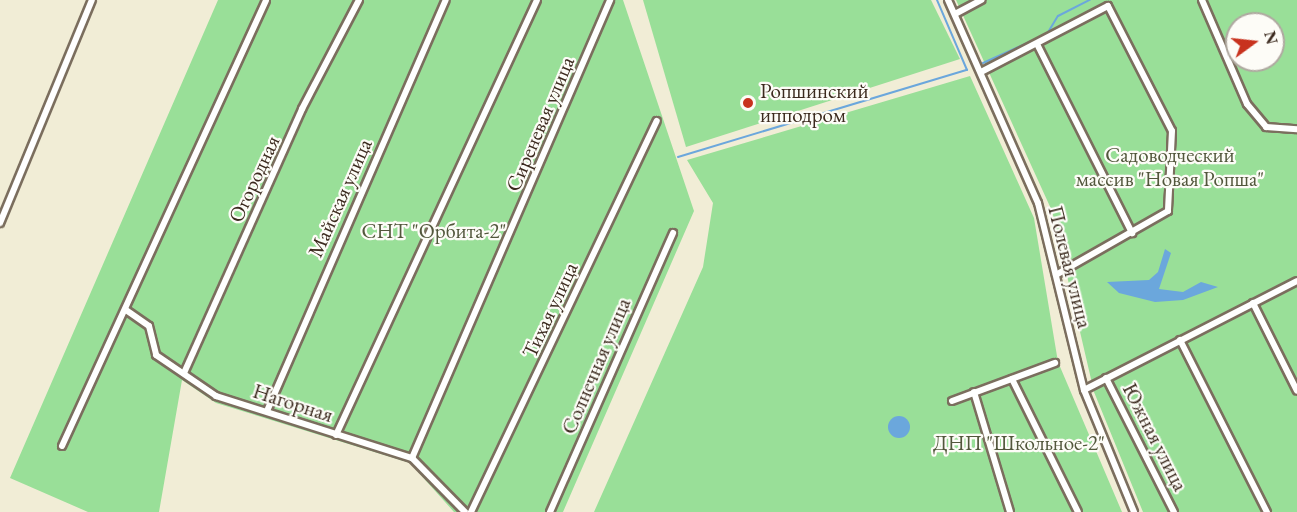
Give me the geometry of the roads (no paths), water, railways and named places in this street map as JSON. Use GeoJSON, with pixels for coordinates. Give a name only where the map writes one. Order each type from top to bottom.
{"type":"FeatureCollection","features":[{"type":"Feature","properties":{"kind":"street"},"geometry":{"type":"LineString","coordinates":[[0,223],[92,0]]}},
{"type":"Feature","properties":{"kind":"street"},"geometry":{"type":"LineString","coordinates":[[62,446],[266,0]]}},
{"type":"Feature","properties":{"kind":"street","name":"Огородная"},"geometry":{"type":"LineString","coordinates":[[184,373],[302,109],[359,0]]}},
{"type":"Feature","properties":{"kind":"street","name":"Майская улица"},"geometry":{"type":"LineString","coordinates":[[267,411],[446,0]]}},
{"type":"Feature","properties":{"kind":"street"},"geometry":{"type":"LineString","coordinates":[[336,435],[537,0]]}},
{"type":"Feature","properties":{"kind":"street","name":"Сиреневая улица"},"geometry":{"type":"LineString","coordinates":[[412,458],[610,0]]}},
{"type":"Feature","properties":{"kind":"street","name":"Полевая улица"},"geometry":{"type":"LineString","coordinates":[[948,0],[1038,203],[1084,390],[1134,512]]}},
{"type":"Feature","properties":{"kind":"street"},"geometry":{"type":"LineString","coordinates":[[955,14],[981,0]]}},
{"type":"Feature","properties":{"kind":"street"},"geometry":{"type":"LineString","coordinates":[[1202,0],[1247,104],[1266,128],[1297,129]]}},
{"type":"Feature","properties":{"kind":"street"},"geometry":{"type":"LineString","coordinates":[[981,72],[1037,45],[1108,6],[1172,131],[1168,211],[1056,275]]}},
{"type":"Feature","properties":{"kind":"street"},"geometry":{"type":"LineString","coordinates":[[1037,45],[1132,233]]}},
{"type":"Feature","properties":{"kind":"street","name":"Тихая улица"},"geometry":{"type":"LineString","coordinates":[[471,512],[657,122]]}},
{"type":"Feature","properties":{"kind":"street","name":"Солнечная улица"},"geometry":{"type":"LineString","coordinates":[[550,512],[672,233]]}},
{"type":"Feature","properties":{"kind":"street"},"geometry":{"type":"LineString","coordinates":[[1084,390],[1297,281]]}},
{"type":"Feature","properties":{"kind":"street"},"geometry":{"type":"LineString","coordinates":[[1253,303],[1297,392]]}},
{"type":"Feature","properties":{"kind":"street","name":"Нагорная"},"geometry":{"type":"LineString","coordinates":[[126,310],[149,326],[156,355],[216,396],[412,458],[465,512]]}},
{"type":"Feature","properties":{"kind":"street"},"geometry":{"type":"LineString","coordinates":[[1180,340],[1267,512]]}},
{"type":"Feature","properties":{"kind":"street"},"geometry":{"type":"LineString","coordinates":[[952,401],[1055,363]]}},
{"type":"Feature","properties":{"kind":"street","name":"Южная улица"},"geometry":{"type":"LineString","coordinates":[[1106,378],[1174,512]]}},
{"type":"Feature","properties":{"kind":"street"},"geometry":{"type":"LineString","coordinates":[[1012,379],[1078,512]]}},
{"type":"Feature","properties":{"kind":"street"},"geometry":{"type":"LineString","coordinates":[[974,392],[1010,512]]}},
{"type":"Feature","properties":{"kind":"water"},"geometry":{"type":"Polygon","coordinates":[[[1165,249],[1171,253],[1159,289],[1183,292],[1201,282],[1218,287],[1183,300],[1155,302],[1119,293],[1107,282],[1149,280],[1158,272],[1165,249]]]}},
{"type":"Feature","properties":{"kind":"water"},"geometry":{"type":"Polygon","coordinates":[[[899,416],[907,419],[910,427],[907,435],[899,438],[891,435],[888,427],[891,419],[899,416]]]}},
{"type":"Feature","properties":{"kind":"waterway"},"geometry":{"type":"LineString","coordinates":[[678,157],[967,70],[937,0]]}},
{"type":"Feature","properties":{"kind":"waterway"},"geometry":{"type":"LineString","coordinates":[[983,63],[1047,34],[1058,16],[1090,0]]}},
{"type":"Feature","properties":{"kind":"place","name":"Ропшинский ипподром"},"geometry":{"type":"Point","coordinates":[748,103]}},
{"type":"Feature","properties":{"kind":"park label","name":"Садоводческий массив \"Новая Ропша\""},"geometry":{"type":"Point","coordinates":[1170,167]}},
{"type":"Feature","properties":{"kind":"park label","name":"СНТ \"Орбита-2\""},"geometry":{"type":"Point","coordinates":[434,231]}},
{"type":"Feature","properties":{"kind":"park label","name":"ДНП \"Школьное-2\""},"geometry":{"type":"Point","coordinates":[1019,443]}}]}
